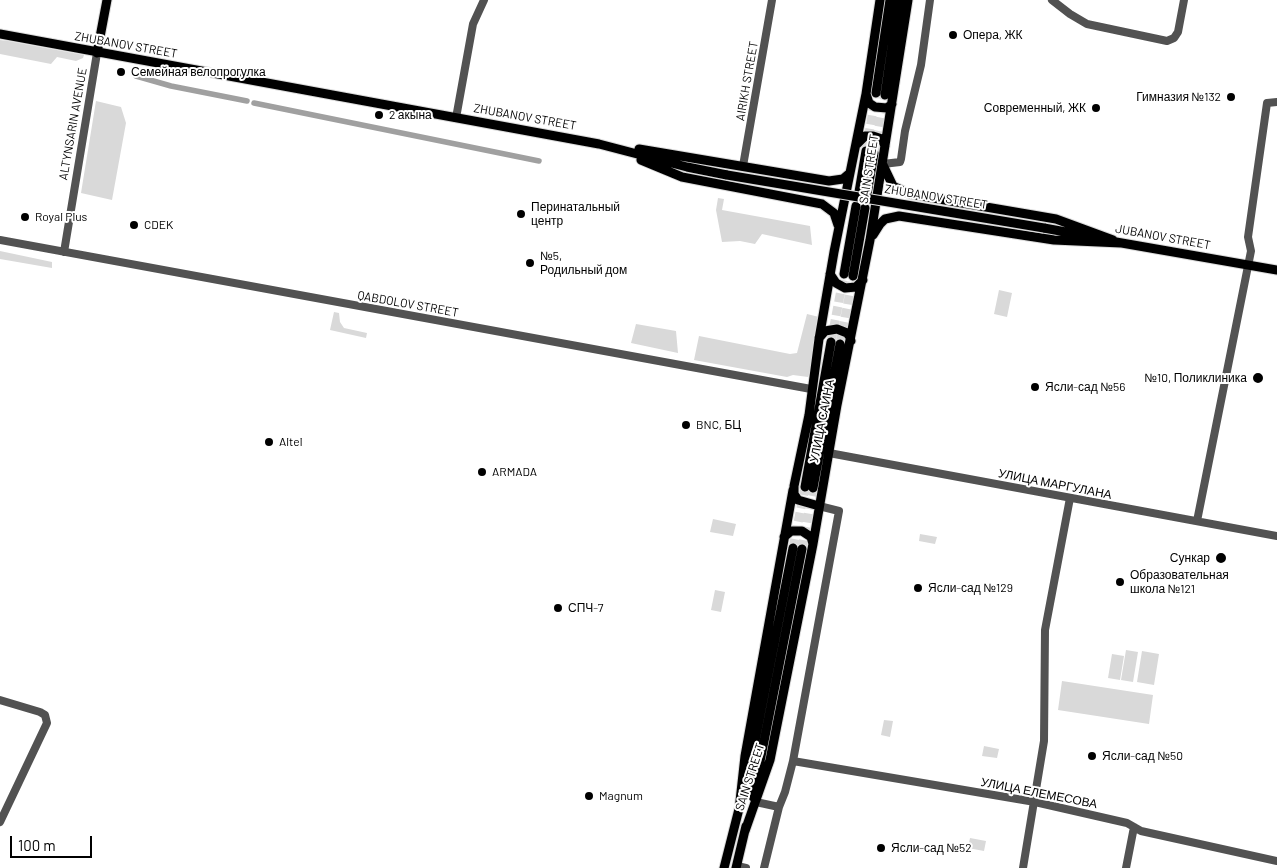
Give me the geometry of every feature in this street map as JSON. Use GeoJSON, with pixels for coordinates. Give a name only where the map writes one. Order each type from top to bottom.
{"type":"FeatureCollection","features":[{"type":"Feature","properties":{"kind":"main road","name":"ALTYNSARIN AVENUE"},"geometry":{"type":"LineString","coordinates":[[97,53],[107,0]]}},
{"type":"Feature","properties":{"kind":"main road","name":"SAIN STREET"},"geometry":{"type":"LineString","coordinates":[[739,810],[745,756],[784,537],[809,415],[811,389],[830,274],[857,144],[880,0]]}},
{"type":"Feature","properties":{"kind":"main road"},"geometry":{"type":"LineString","coordinates":[[890,0],[881,94],[899,0]]}},
{"type":"Feature","properties":{"kind":"main road","name":"SAIN STREET"},"geometry":{"type":"LineString","coordinates":[[851,341],[883,164],[908,0]]}},
{"type":"Feature","properties":{"kind":"main road","name":"ZHUBANOV STREET"},"geometry":{"type":"LineString","coordinates":[[0,34],[614,146],[687,167],[727,175],[1044,228]]}},
{"type":"Feature","properties":{"kind":"main road"},"geometry":{"type":"LineString","coordinates":[[866,94],[869,103],[875,108],[888,108],[892,104]]}},
{"type":"Feature","properties":{"kind":"main road"},"geometry":{"type":"LineString","coordinates":[[857,144],[863,138],[873,136],[882,139],[885,146]]}},
{"type":"Feature","properties":{"kind":"main road"},"geometry":{"type":"LineString","coordinates":[[614,146],[829,181],[843,179],[850,173]]}},
{"type":"Feature","properties":{"kind":"main road"},"geometry":{"type":"LineString","coordinates":[[614,146],[662,170],[682,177],[822,204],[834,213],[839,228]]}},
{"type":"Feature","properties":{"kind":"main road","name":"SAIN STREET"},"geometry":{"type":"LineString","coordinates":[[863,193],[870,152]]}},
{"type":"Feature","properties":{"kind":"main road"},"geometry":{"type":"LineString","coordinates":[[883,164],[893,186],[910,194],[1056,219],[1121,243]]}},
{"type":"Feature","properties":{"kind":"main road","name":"SAIN STREET"},"geometry":{"type":"LineString","coordinates":[[849,275],[860,207]]}},
{"type":"Feature","properties":{"kind":"main road"},"geometry":{"type":"LineString","coordinates":[[870,240],[880,224],[886,219],[899,216],[1054,240],[1121,243]]}},
{"type":"Feature","properties":{"kind":"main road","name":"JUBANOV STREET"},"geometry":{"type":"LineString","coordinates":[[1044,228],[1277,270]]}},
{"type":"Feature","properties":{"kind":"main road"},"geometry":{"type":"LineString","coordinates":[[830,274],[836,283],[845,288],[856,287],[863,280]]}},
{"type":"Feature","properties":{"kind":"main road"},"geometry":{"type":"LineString","coordinates":[[819,339],[825,331],[837,329],[847,333],[851,341]]}},
{"type":"Feature","properties":{"kind":"main road","name":"УЛИЦА САИНА"},"geometry":{"type":"LineString","coordinates":[[819,506],[851,341]]}},
{"type":"Feature","properties":{"kind":"main road"},"geometry":{"type":"LineString","coordinates":[[809,487],[835,343]]}},
{"type":"Feature","properties":{"kind":"main road"},"geometry":{"type":"LineString","coordinates":[[794,486],[794,494],[798,500],[819,506]]}},
{"type":"Feature","properties":{"kind":"main road","name":"SAIN STREET"},"geometry":{"type":"LineString","coordinates":[[745,831],[770,760],[814,544],[819,506]]}},
{"type":"Feature","properties":{"kind":"main road"},"geometry":{"type":"LineString","coordinates":[[784,537],[790,531],[802,531],[811,537],[814,544]]}},
{"type":"Feature","properties":{"kind":"main road","name":"SAIN STREET"},"geometry":{"type":"LineString","coordinates":[[724,868],[753,755],[798,549],[762,758],[745,831]]}},
{"type":"Feature","properties":{"kind":"main road"},"geometry":{"type":"LineString","coordinates":[[740,867],[745,831]]}},
{"type":"Feature","properties":{"kind":"street"},"geometry":{"type":"LineString","coordinates":[[456,118],[473,24],[484,0]]}},
{"type":"Feature","properties":{"kind":"street","name":"AIRIKH STREET"},"geometry":{"type":"LineString","coordinates":[[743,166],[772,0]]}},
{"type":"Feature","properties":{"kind":"street"},"geometry":{"type":"LineString","coordinates":[[883,164],[900,162],[901,159],[905,131],[921,66],[930,0]]}},
{"type":"Feature","properties":{"kind":"street"},"geometry":{"type":"LineString","coordinates":[[1052,0],[1087,24],[1167,41],[1174,38],[1178,32],[1184,0]]}},
{"type":"Feature","properties":{"kind":"street","name":"ALTYNSARIN AVENUE"},"geometry":{"type":"LineString","coordinates":[[64,252],[97,53]]}},
{"type":"Feature","properties":{"kind":"street"},"geometry":{"type":"LineString","coordinates":[[1197,521],[1251,251],[1248,238],[1266,103],[1277,102]]}},
{"type":"Feature","properties":{"kind":"street","name":"QABDOLOV STREET"},"geometry":{"type":"LineString","coordinates":[[0,240],[811,389]]}},
{"type":"Feature","properties":{"kind":"street","name":"УЛИЦА МАРГУЛАНА"},"geometry":{"type":"LineString","coordinates":[[829,453],[1277,536]]}},
{"type":"Feature","properties":{"kind":"street"},"geometry":{"type":"LineString","coordinates":[[1022,868],[1035,802],[1044,741],[1045,630],[1070,498]]}},
{"type":"Feature","properties":{"kind":"street"},"geometry":{"type":"LineString","coordinates":[[764,868],[778,807],[786,792],[793,761],[839,512],[819,506]]}},
{"type":"Feature","properties":{"kind":"street"},"geometry":{"type":"LineString","coordinates":[[0,700],[40,712],[45,715],[47,723],[0,822]]}},
{"type":"Feature","properties":{"kind":"street","name":"УЛИЦА ЕЛЕМЕСОВА"},"geometry":{"type":"LineString","coordinates":[[793,761],[1035,802],[1127,823],[1141,831],[1277,861]]}},
{"type":"Feature","properties":{"kind":"street"},"geometry":{"type":"LineString","coordinates":[[756,802],[778,807]]}},
{"type":"Feature","properties":{"kind":"street"},"geometry":{"type":"LineString","coordinates":[[1126,868],[1134,827]]}},
{"type":"Feature","properties":{"kind":"shaded area"},"geometry":{"type":"Polygon","coordinates":[[[0,40],[84,55],[83,58],[76,61],[57,57],[51,64],[0,54],[0,40]]]}},
{"type":"Feature","properties":{"kind":"shaded area"},"geometry":{"type":"Polygon","coordinates":[[[96,101],[121,107],[126,123],[112,200],[81,193],[96,101]]]}},
{"type":"Feature","properties":{"kind":"shaded area"},"geometry":{"type":"Polygon","coordinates":[[[718,198],[724,199],[722,210],[810,226],[812,245],[762,234],[755,244],[740,241],[722,242],[716,210],[718,198]]]}},
{"type":"Feature","properties":{"kind":"shaded area"},"geometry":{"type":"Polygon","coordinates":[[[0,251],[52,262],[52,268],[0,259],[0,251]]]}},
{"type":"Feature","properties":{"kind":"shaded area"},"geometry":{"type":"Polygon","coordinates":[[[999,290],[1012,293],[1007,317],[994,314],[999,290]]]}},
{"type":"Feature","properties":{"kind":"shaded area"},"geometry":{"type":"Polygon","coordinates":[[[334,312],[339,313],[340,322],[344,328],[367,333],[366,338],[330,330],[334,312]]]}},
{"type":"Feature","properties":{"kind":"shaded area"},"geometry":{"type":"Polygon","coordinates":[[[807,314],[819,317],[808,377],[793,375],[787,377],[694,360],[699,336],[790,354],[797,353],[807,314]]]}},
{"type":"Feature","properties":{"kind":"shaded area"},"geometry":{"type":"Polygon","coordinates":[[[636,324],[676,331],[678,353],[631,343],[636,324]]]}},
{"type":"Feature","properties":{"kind":"shaded area"},"geometry":{"type":"Polygon","coordinates":[[[713,519],[736,524],[733,536],[710,532],[713,519]]]}},
{"type":"Feature","properties":{"kind":"shaded area"},"geometry":{"type":"Polygon","coordinates":[[[920,534],[937,537],[935,544],[919,541],[920,534]]]}},
{"type":"Feature","properties":{"kind":"shaded area"},"geometry":{"type":"Polygon","coordinates":[[[715,590],[725,592],[721,612],[711,610],[715,590]]]}},
{"type":"Feature","properties":{"kind":"shaded area"},"geometry":{"type":"Polygon","coordinates":[[[1126,650],[1138,652],[1133,682],[1121,680],[1126,650]]]}},
{"type":"Feature","properties":{"kind":"shaded area"},"geometry":{"type":"Polygon","coordinates":[[[1142,651],[1159,654],[1154,685],[1137,682],[1142,651]]]}},
{"type":"Feature","properties":{"kind":"shaded area"},"geometry":{"type":"Polygon","coordinates":[[[1112,654],[1124,656],[1120,680],[1108,678],[1112,654]]]}},
{"type":"Feature","properties":{"kind":"shaded area"},"geometry":{"type":"Polygon","coordinates":[[[1062,681],[1153,695],[1149,724],[1058,710],[1062,681]]]}},
{"type":"Feature","properties":{"kind":"shaded area"},"geometry":{"type":"Polygon","coordinates":[[[884,720],[893,721],[890,737],[881,735],[884,720]]]}},
{"type":"Feature","properties":{"kind":"shaded area"},"geometry":{"type":"Polygon","coordinates":[[[984,746],[999,749],[997,758],[982,756],[984,746]]]}},
{"type":"Feature","properties":{"kind":"shaded area"},"geometry":{"type":"Polygon","coordinates":[[[970,838],[986,841],[984,851],[968,848],[970,838]]]}},
{"type":"Feature","properties":{"kind":"waterway"},"geometry":{"type":"LineString","coordinates":[[136,76],[171,86],[247,101]]}},
{"type":"Feature","properties":{"kind":"waterway"},"geometry":{"type":"LineString","coordinates":[[254,103],[539,161]]}},
{"type":"Feature","properties":{"kind":"tunnel"},"geometry":{"type":"LineString","coordinates":[[866,151],[876,93]]}},
{"type":"Feature","properties":{"kind":"tunnel"},"geometry":{"type":"LineString","coordinates":[[874,153],[885,95]]}},
{"type":"Feature","properties":{"kind":"tunnel"},"geometry":{"type":"LineString","coordinates":[[831,342],[844,274]]}},
{"type":"Feature","properties":{"kind":"tunnel"},"geometry":{"type":"LineString","coordinates":[[840,344],[853,276]]}},
{"type":"Feature","properties":{"kind":"tunnel"},"geometry":{"type":"LineString","coordinates":[[793,548],[805,487]]}},
{"type":"Feature","properties":{"kind":"tunnel"},"geometry":{"type":"LineString","coordinates":[[802,549],[813,488]]}},
{"type":"Feature","properties":{"kind":"place","name":"Опера, ЖК"},"geometry":{"type":"Point","coordinates":[953,35]}},
{"type":"Feature","properties":{"kind":"place","name":"Семейная велопрогулка"},"geometry":{"type":"Point","coordinates":[121,72]}},
{"type":"Feature","properties":{"kind":"place","name":"Гимназия №132"},"geometry":{"type":"Point","coordinates":[1231,97]}},
{"type":"Feature","properties":{"kind":"place","name":"Современный, ЖК"},"geometry":{"type":"Point","coordinates":[1096,108]}},
{"type":"Feature","properties":{"kind":"place","name":"2 акына"},"geometry":{"type":"Point","coordinates":[379,115]}},
{"type":"Feature","properties":{"kind":"place","name":"Перинатальный центр"},"geometry":{"type":"Point","coordinates":[521,214]}},
{"type":"Feature","properties":{"kind":"place","name":"Royal Plus"},"geometry":{"type":"Point","coordinates":[25,217]}},
{"type":"Feature","properties":{"kind":"place","name":"CDEK"},"geometry":{"type":"Point","coordinates":[134,225]}},
{"type":"Feature","properties":{"kind":"place","name":"№5, Родильный дом"},"geometry":{"type":"Point","coordinates":[530,263]}},
{"type":"Feature","properties":{"kind":"place","name":"№10, Поликлиника"},"geometry":{"type":"Point","coordinates":[1258,378]}},
{"type":"Feature","properties":{"kind":"place","name":"Ясли-сад №56"},"geometry":{"type":"Point","coordinates":[1035,387]}},
{"type":"Feature","properties":{"kind":"place","name":"BNC, БЦ"},"geometry":{"type":"Point","coordinates":[686,425]}},
{"type":"Feature","properties":{"kind":"place","name":"Altel"},"geometry":{"type":"Point","coordinates":[269,442]}},
{"type":"Feature","properties":{"kind":"place","name":"ARMADA"},"geometry":{"type":"Point","coordinates":[482,472]}},
{"type":"Feature","properties":{"kind":"place","name":"Сункар"},"geometry":{"type":"Point","coordinates":[1221,558]}},
{"type":"Feature","properties":{"kind":"place","name":"Образовательная школа №121"},"geometry":{"type":"Point","coordinates":[1120,582]}},
{"type":"Feature","properties":{"kind":"place","name":"Ясли-сад №129"},"geometry":{"type":"Point","coordinates":[918,588]}},
{"type":"Feature","properties":{"kind":"place","name":"СПЧ-7"},"geometry":{"type":"Point","coordinates":[558,608]}},
{"type":"Feature","properties":{"kind":"place","name":"Ясли-сад №50"},"geometry":{"type":"Point","coordinates":[1092,756]}},
{"type":"Feature","properties":{"kind":"place","name":"Magnum"},"geometry":{"type":"Point","coordinates":[589,796]}},
{"type":"Feature","properties":{"kind":"place","name":"Ясли-сад №52"},"geometry":{"type":"Point","coordinates":[881,848]}}]}
